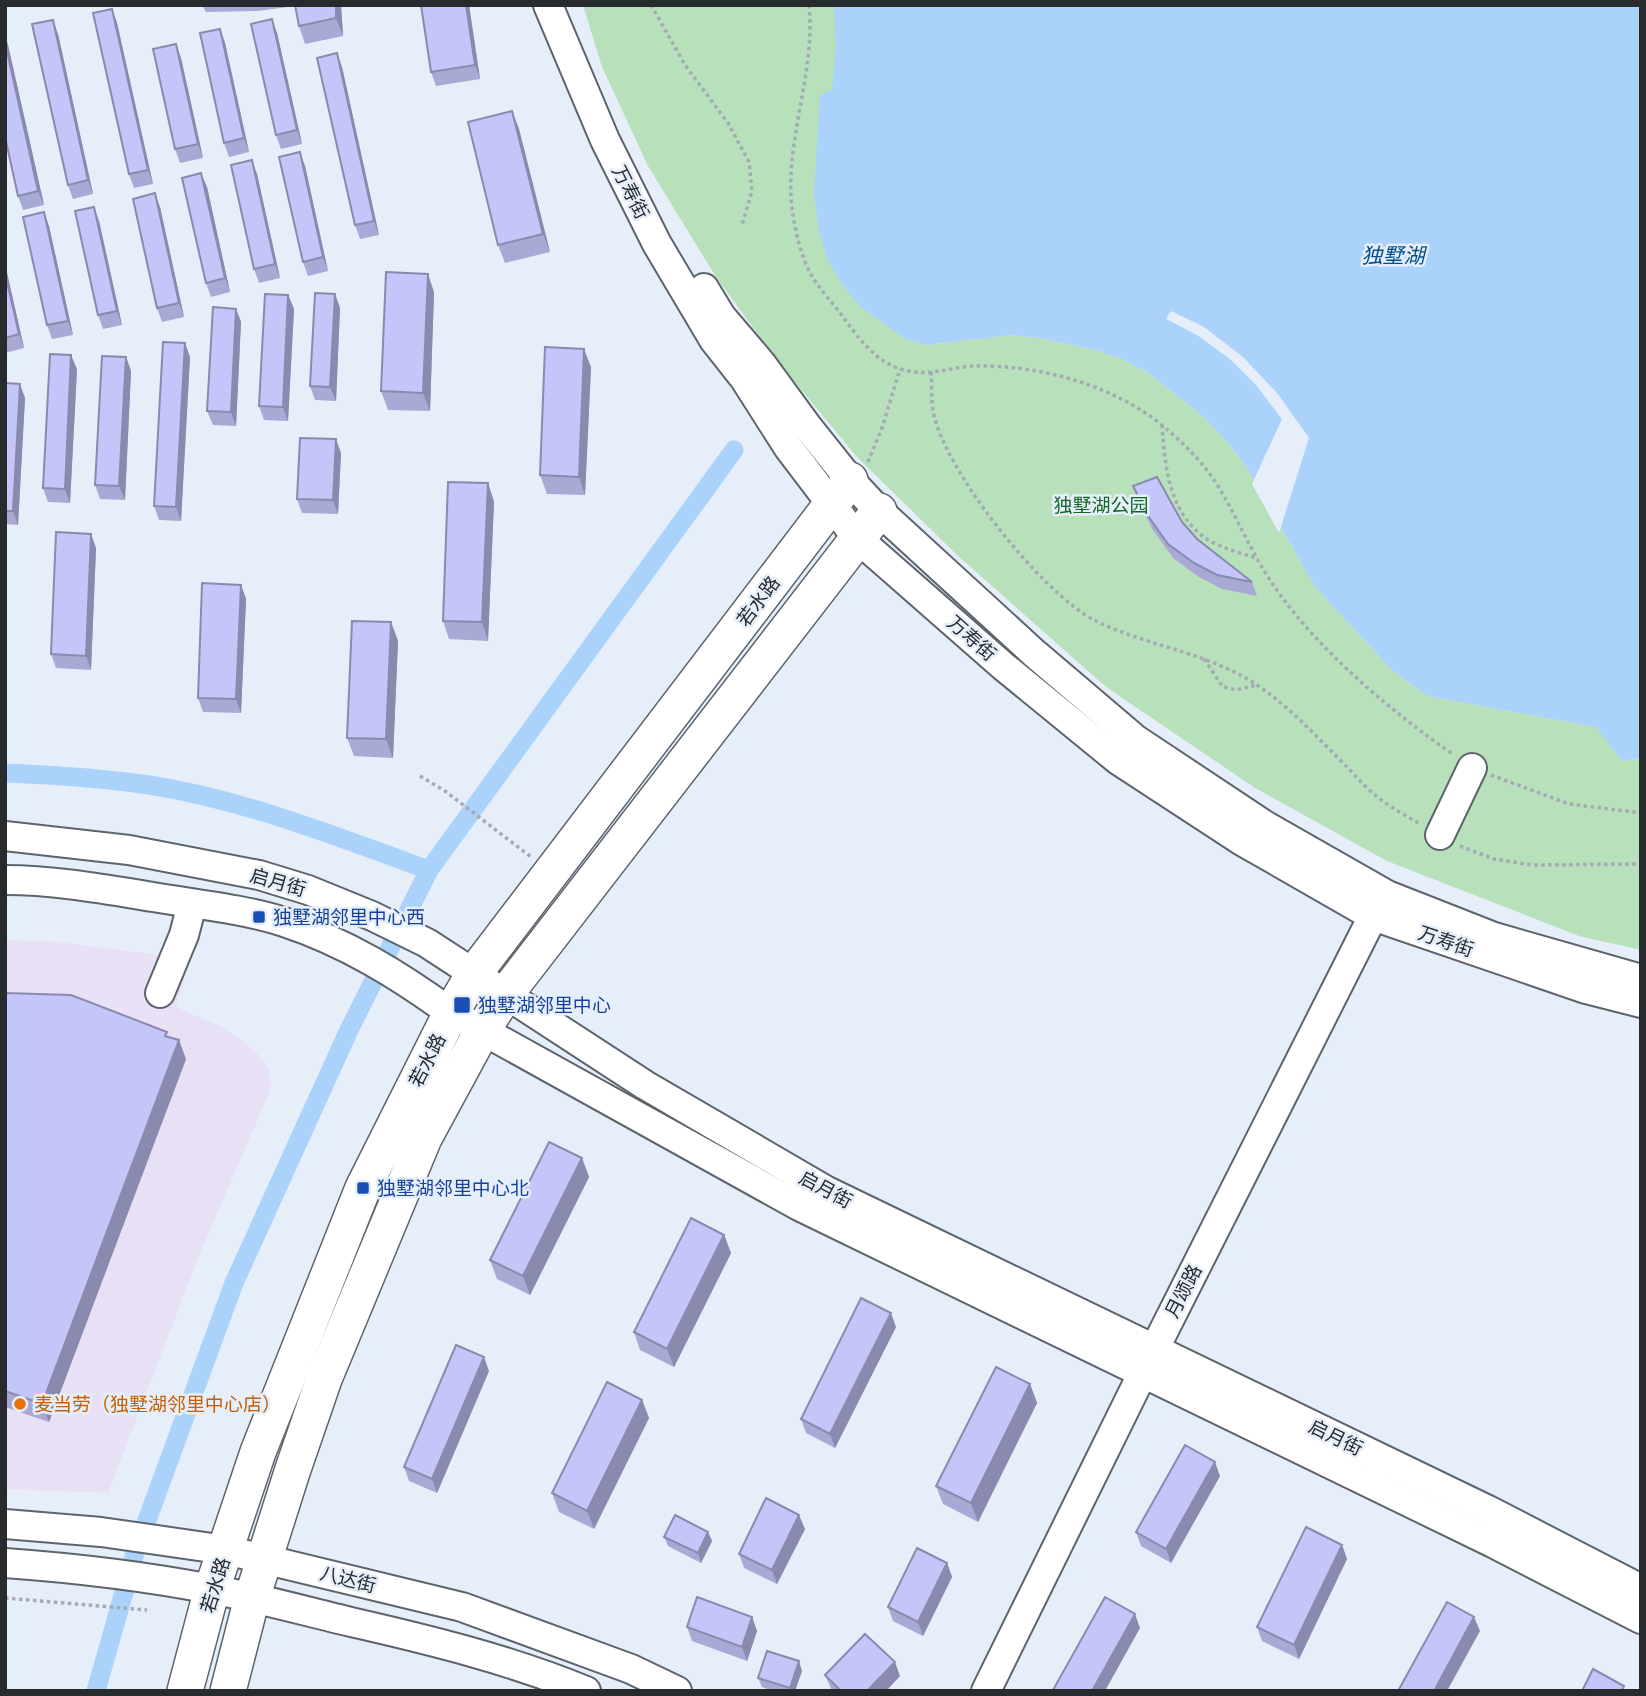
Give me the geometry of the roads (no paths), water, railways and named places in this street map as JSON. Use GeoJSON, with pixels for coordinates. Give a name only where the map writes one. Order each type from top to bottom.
{"type":"FeatureCollection","features":[{"type":"Feature","properties":{"kind":"main road","name":"若水路"},"geometry":{"type":"LineString","coordinates":[[185,1691],[212,1590],[258,1452],[363,1188],[451,1013],[473,975],[845,490]]}},
{"type":"Feature","properties":{"kind":"main road","name":"若水路"},"geometry":{"type":"LineString","coordinates":[[228,1691],[252,1598],[324,1379],[424,1138],[482,1031],[505,995],[879,511]]}},
{"type":"Feature","properties":{"kind":"street","name":"万寿街"},"geometry":{"type":"LineString","coordinates":[[548,5],[605,140],[657,244],[714,340],[752,370],[807,426],[845,490],[857,538],[1003,666],[1118,760],[1242,841],[1380,906],[1586,989],[1641,1003]]}},
{"type":"Feature","properties":{"kind":"street","name":"万寿街"},"geometry":{"type":"LineString","coordinates":[[565,5],[614,131],[669,232],[752,370],[788,447],[845,490],[879,511],[1034,653],[1135,739],[1380,906],[1641,979]]}},
{"type":"Feature","properties":{"kind":"street"},"geometry":{"type":"LineString","coordinates":[[1440,835],[1472,768]]}},
{"type":"Feature","properties":{"kind":"street","name":"启月街"},"geometry":{"type":"LineString","coordinates":[[5,836],[129,850],[259,875],[308,890],[372,916],[427,943],[645,1085],[827,1191],[1641,1619]]}},
{"type":"Feature","properties":{"kind":"street","name":"启月街"},"geometry":{"type":"LineString","coordinates":[[5,880],[89,886],[282,921],[357,952],[482,1031],[799,1206],[1488,1510],[1641,1589]]}},
{"type":"Feature","properties":{"kind":"street"},"geometry":{"type":"LineString","coordinates":[[160,993],[184,935],[192,904]]}},
{"type":"Feature","properties":{"kind":"street","name":"月颂路"},"geometry":{"type":"LineString","coordinates":[[986,1691],[1149,1361],[1380,906]]}},
{"type":"Feature","properties":{"kind":"street","name":"八达街"},"geometry":{"type":"LineString","coordinates":[[5,1524],[101,1532],[226,1550],[463,1607],[631,1669],[677,1691]]}},
{"type":"Feature","properties":{"kind":"street"},"geometry":{"type":"LineString","coordinates":[[5,1563],[88,1570],[168,1581],[252,1598],[428,1640],[561,1680],[586,1691]]}},
{"type":"Feature","properties":{"kind":"water","name":"独墅湖"},"geometry":{"type":"Polygon","coordinates":[[[834,5],[1641,5],[1641,758],[1622,761],[1596,727],[1427,696],[1392,670],[1315,587],[1249,471],[1229,444],[1206,419],[1147,372],[1122,359],[1095,350],[1040,338],[1012,335],[927,345],[907,340],[862,308],[843,286],[828,261],[819,231],[814,194],[820,96],[832,90],[836,46],[834,5]]]}},
{"type":"Feature","properties":{"kind":"waterway"},"geometry":{"type":"LineString","coordinates":[[96,1691],[135,1553],[234,1283],[349,1030],[429,870],[734,450]]}},
{"type":"Feature","properties":{"kind":"waterway"},"geometry":{"type":"LineString","coordinates":[[5,773],[113,780],[220,800],[291,821],[429,870]]}},
{"type":"Feature","properties":{"kind":"place","name":"独墅湖邻里中心西"},"geometry":{"type":"Point","coordinates":[259,917]}},
{"type":"Feature","properties":{"kind":"place","name":"独墅湖邻里中心"},"geometry":{"type":"Point","coordinates":[462,1005]}},
{"type":"Feature","properties":{"kind":"place","name":"独墅湖邻里中心北"},"geometry":{"type":"Point","coordinates":[363,1188]}},
{"type":"Feature","properties":{"kind":"place","name":"麦当劳（独墅湖邻里中心店）"},"geometry":{"type":"Point","coordinates":[20,1404]}},
{"type":"Feature","properties":{"kind":"park label","name":"独墅湖公园"},"geometry":{"type":"Point","coordinates":[1101,505]}}]}
